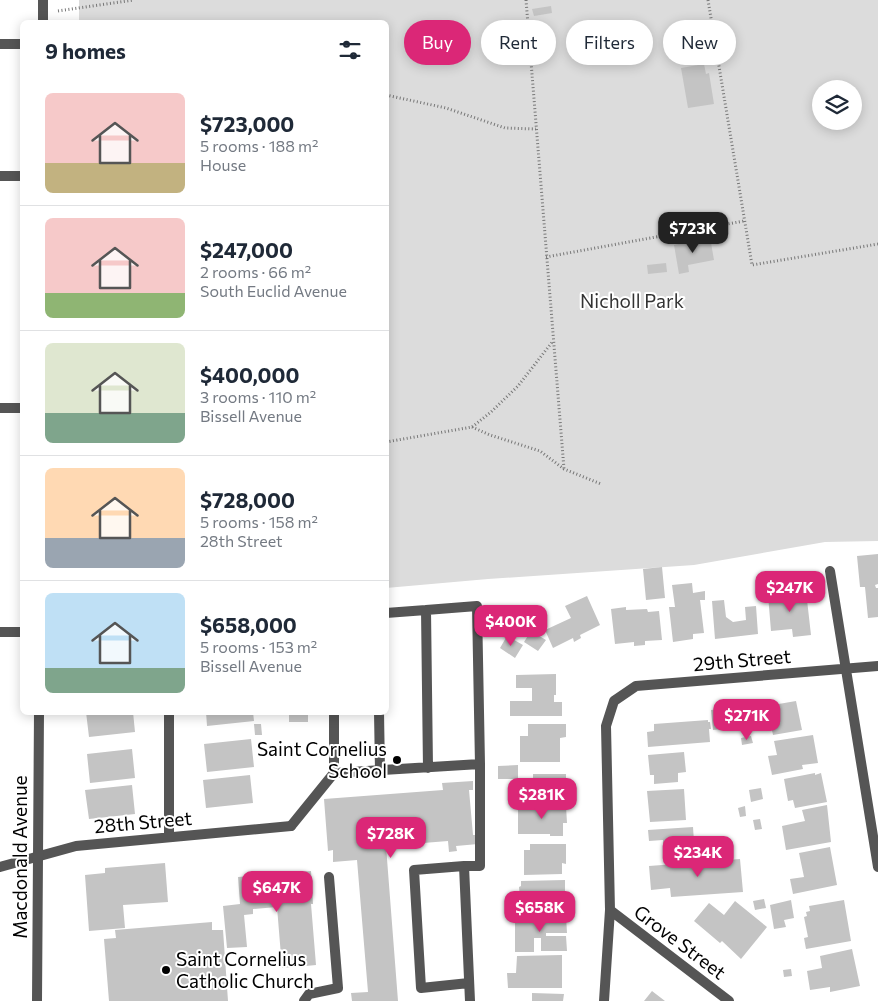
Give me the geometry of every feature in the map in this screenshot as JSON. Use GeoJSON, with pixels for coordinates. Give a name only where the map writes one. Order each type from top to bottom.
{"type":"FeatureCollection","features":[{"type":"Feature","properties":{"kind":"street"},"geometry":{"type":"LineString","coordinates":[[42,0],[43,18]]}},
{"type":"Feature","properties":{"kind":"street"},"geometry":{"type":"LineString","coordinates":[[0,44],[20,44]]}},
{"type":"Feature","properties":{"kind":"street"},"geometry":{"type":"LineString","coordinates":[[0,176],[20,176]]}},
{"type":"Feature","properties":{"kind":"street"},"geometry":{"type":"LineString","coordinates":[[0,408],[20,408]]}},
{"type":"Feature","properties":{"kind":"street"},"geometry":{"type":"LineString","coordinates":[[830,571],[878,868]]}},
{"type":"Feature","properties":{"kind":"street"},"geometry":{"type":"LineString","coordinates":[[389,613],[478,606],[480,866],[414,870],[422,988],[469,983]]}},
{"type":"Feature","properties":{"kind":"street"},"geometry":{"type":"LineString","coordinates":[[426,610],[428,768]]}},
{"type":"Feature","properties":{"kind":"street"},"geometry":{"type":"LineString","coordinates":[[0,632],[20,632]]}},
{"type":"Feature","properties":{"kind":"street","name":"29th Street"},"geometry":{"type":"LineString","coordinates":[[610,910],[606,726],[614,701],[636,686],[878,666]]}},
{"type":"Feature","properties":{"kind":"street","name":"Macdonald Avenue"},"geometry":{"type":"LineString","coordinates":[[37,1001],[39,715]]}},
{"type":"Feature","properties":{"kind":"street"},"geometry":{"type":"LineString","coordinates":[[169,715],[169,838]]}},
{"type":"Feature","properties":{"kind":"street"},"geometry":{"type":"LineString","coordinates":[[334,715],[334,773],[480,764]]}},
{"type":"Feature","properties":{"kind":"street"},"geometry":{"type":"LineString","coordinates":[[379,715],[380,771]]}},
{"type":"Feature","properties":{"kind":"street","name":"28th Street"},"geometry":{"type":"LineString","coordinates":[[0,867],[76,846],[291,826],[334,773]]}},
{"type":"Feature","properties":{"kind":"street"},"geometry":{"type":"LineString","coordinates":[[464,866],[470,1001]]}},
{"type":"Feature","properties":{"kind":"street"},"geometry":{"type":"LineString","coordinates":[[304,1001],[309,994],[338,988],[329,877]]}},
{"type":"Feature","properties":{"kind":"street"},"geometry":{"type":"LineString","coordinates":[[604,1001],[610,910]]}},
{"type":"Feature","properties":{"kind":"street","name":"Grove Street"},"geometry":{"type":"LineString","coordinates":[[610,910],[729,1001]]}},
{"type":"Feature","properties":{"kind":"path"},"geometry":{"type":"LineString","coordinates":[[43,18],[134,0]]}},
{"type":"Feature","properties":{"kind":"path"},"geometry":{"type":"LineString","coordinates":[[526,0],[564,469]]}},
{"type":"Feature","properties":{"kind":"path"},"geometry":{"type":"LineString","coordinates":[[708,0],[752,265],[878,244]]}},
{"type":"Feature","properties":{"kind":"path"},"geometry":{"type":"LineString","coordinates":[[389,97],[446,108],[504,128],[536,129]]}},
{"type":"Feature","properties":{"kind":"path"},"geometry":{"type":"LineString","coordinates":[[546,258],[744,221]]}},
{"type":"Feature","properties":{"kind":"path"},"geometry":{"type":"LineString","coordinates":[[389,441],[472,427],[518,386],[553,340]]}},
{"type":"Feature","properties":{"kind":"path"},"geometry":{"type":"LineString","coordinates":[[472,427],[490,435],[540,451],[564,469],[601,484]]}},
{"type":"Feature","properties":{"kind":"green space","name":"Nicholl Park"},"geometry":{"type":"Polygon","coordinates":[[[79,0],[878,0],[878,541],[825,542],[694,565],[389,588],[389,20],[79,20],[79,0]]]}},
{"type":"Feature","properties":{"kind":"building"},"geometry":{"type":"Polygon","coordinates":[[[551,6],[552,13],[534,16],[532,9],[551,6]]]}},
{"type":"Feature","properties":{"kind":"building"},"geometry":{"type":"Polygon","coordinates":[[[704,65],[706,74],[709,73],[714,104],[688,108],[681,68],[704,65]]]}},
{"type":"Feature","properties":{"kind":"building"},"geometry":{"type":"Polygon","coordinates":[[[710,237],[714,260],[688,265],[689,272],[679,274],[674,245],[710,237]]]}},
{"type":"Feature","properties":{"kind":"building"},"geometry":{"type":"Polygon","coordinates":[[[666,263],[667,272],[648,274],[647,265],[666,263]]]}},
{"type":"Feature","properties":{"kind":"building"},"geometry":{"type":"Polygon","coordinates":[[[878,554],[878,584],[875,585],[878,588],[878,617],[868,618],[865,587],[860,587],[857,556],[878,554]]]}},
{"type":"Feature","properties":{"kind":"building"},"geometry":{"type":"Polygon","coordinates":[[[662,567],[665,598],[646,600],[643,569],[662,567]]]}},
{"type":"Feature","properties":{"kind":"building"},"geometry":{"type":"Polygon","coordinates":[[[692,583],[693,593],[705,591],[705,600],[700,600],[704,633],[693,634],[693,639],[673,642],[669,607],[675,607],[672,585],[692,583]]]}},
{"type":"Feature","properties":{"kind":"building"},"geometry":{"type":"Polygon","coordinates":[[[806,591],[811,635],[793,637],[792,629],[771,631],[768,595],[806,591]]]}},
{"type":"Feature","properties":{"kind":"building"},"geometry":{"type":"Polygon","coordinates":[[[587,596],[600,625],[580,635],[581,638],[574,642],[573,638],[553,648],[545,630],[571,618],[565,606],[587,596]]]}},
{"type":"Feature","properties":{"kind":"building"},"geometry":{"type":"Polygon","coordinates":[[[724,600],[726,617],[733,622],[746,620],[745,607],[756,606],[758,634],[715,639],[712,601],[724,600]]]}},
{"type":"Feature","properties":{"kind":"building"},"geometry":{"type":"Polygon","coordinates":[[[626,607],[626,610],[647,609],[648,612],[659,611],[662,640],[645,641],[645,645],[634,646],[634,642],[615,644],[611,609],[626,607]]]}},
{"type":"Feature","properties":{"kind":"building"},"geometry":{"type":"Polygon","coordinates":[[[498,617],[507,622],[503,630],[493,624],[498,617]]]}},
{"type":"Feature","properties":{"kind":"building"},"geometry":{"type":"Polygon","coordinates":[[[531,631],[546,640],[538,651],[524,642],[531,631]]]}},
{"type":"Feature","properties":{"kind":"building"},"geometry":{"type":"Polygon","coordinates":[[[507,636],[523,645],[515,658],[500,648],[507,636]]]}},
{"type":"Feature","properties":{"kind":"building"},"geometry":{"type":"Polygon","coordinates":[[[556,674],[554,702],[562,702],[562,716],[510,716],[510,701],[532,701],[532,688],[516,688],[516,675],[556,674]]]}},
{"type":"Feature","properties":{"kind":"building"},"geometry":{"type":"Polygon","coordinates":[[[796,701],[802,730],[773,735],[767,706],[796,701]]]}},
{"type":"Feature","properties":{"kind":"building"},"geometry":{"type":"Polygon","coordinates":[[[730,708],[732,728],[713,730],[711,710],[730,708]]]}},
{"type":"Feature","properties":{"kind":"building"},"geometry":{"type":"Polygon","coordinates":[[[86,715],[133,715],[135,732],[89,737],[86,715]]]}},
{"type":"Feature","properties":{"kind":"building"},"geometry":{"type":"Polygon","coordinates":[[[206,715],[253,715],[254,721],[207,726],[206,715]]]}},
{"type":"Feature","properties":{"kind":"building"},"geometry":{"type":"Polygon","coordinates":[[[289,715],[308,715],[308,722],[289,722],[289,715]]]}},
{"type":"Feature","properties":{"kind":"building"},"geometry":{"type":"Polygon","coordinates":[[[708,720],[711,729],[709,729],[710,742],[648,747],[647,732],[654,731],[654,724],[708,720]]]}},
{"type":"Feature","properties":{"kind":"building"},"geometry":{"type":"Polygon","coordinates":[[[254,724],[261,724],[262,735],[255,735],[254,724]]]}},
{"type":"Feature","properties":{"kind":"building"},"geometry":{"type":"Polygon","coordinates":[[[528,724],[566,724],[566,737],[560,738],[560,762],[520,762],[520,736],[528,736],[528,724]]]}},
{"type":"Feature","properties":{"kind":"building"},"geometry":{"type":"Polygon","coordinates":[[[813,735],[818,763],[802,765],[803,769],[772,775],[768,756],[777,755],[774,741],[813,735]]]}},
{"type":"Feature","properties":{"kind":"building"},"geometry":{"type":"Polygon","coordinates":[[[751,736],[753,743],[742,745],[741,738],[751,736]]]}},
{"type":"Feature","properties":{"kind":"building"},"geometry":{"type":"Polygon","coordinates":[[[251,739],[254,767],[207,772],[204,744],[251,739]]]}},
{"type":"Feature","properties":{"kind":"building"},"geometry":{"type":"Polygon","coordinates":[[[132,749],[135,778],[90,783],[87,754],[132,749]]]}},
{"type":"Feature","properties":{"kind":"building"},"geometry":{"type":"Polygon","coordinates":[[[684,752],[686,772],[678,773],[678,782],[654,784],[654,775],[650,775],[648,755],[684,752]]]}},
{"type":"Feature","properties":{"kind":"building"},"geometry":{"type":"Polygon","coordinates":[[[518,765],[518,779],[498,779],[498,766],[518,765]]]}},
{"type":"Feature","properties":{"kind":"building"},"geometry":{"type":"Polygon","coordinates":[[[815,773],[815,775],[821,773],[827,802],[795,808],[793,800],[788,801],[784,779],[815,773]]]}},
{"type":"Feature","properties":{"kind":"building"},"geometry":{"type":"Polygon","coordinates":[[[533,774],[566,774],[566,799],[527,799],[527,779],[533,779],[533,774]]]}},
{"type":"Feature","properties":{"kind":"building"},"geometry":{"type":"Polygon","coordinates":[[[250,775],[253,803],[206,808],[203,780],[250,775]]]}},
{"type":"Feature","properties":{"kind":"building"},"geometry":{"type":"Polygon","coordinates":[[[473,781],[473,790],[469,790],[473,835],[477,835],[478,844],[456,846],[457,851],[449,852],[448,841],[386,846],[398,1001],[352,1001],[351,993],[368,992],[357,860],[333,862],[333,850],[328,851],[324,799],[443,790],[442,783],[473,781]]]}},
{"type":"Feature","properties":{"kind":"building"},"geometry":{"type":"Polygon","coordinates":[[[132,785],[135,814],[89,819],[85,790],[132,785]]]}},
{"type":"Feature","properties":{"kind":"building"},"geometry":{"type":"Polygon","coordinates":[[[761,788],[763,799],[751,802],[749,790],[761,788]]]}},
{"type":"Feature","properties":{"kind":"building"},"geometry":{"type":"Polygon","coordinates":[[[684,789],[686,820],[650,822],[647,791],[684,789]]]}},
{"type":"Feature","properties":{"kind":"building"},"geometry":{"type":"Polygon","coordinates":[[[827,805],[831,842],[786,850],[782,826],[805,821],[802,810],[827,805]]]}},
{"type":"Feature","properties":{"kind":"building"},"geometry":{"type":"Polygon","coordinates":[[[518,806],[566,806],[567,823],[563,823],[563,836],[518,834],[518,806]]]}},
{"type":"Feature","properties":{"kind":"building"},"geometry":{"type":"Polygon","coordinates":[[[745,806],[746,816],[740,817],[738,808],[745,806]]]}},
{"type":"Feature","properties":{"kind":"building"},"geometry":{"type":"Polygon","coordinates":[[[760,819],[762,829],[755,830],[753,820],[760,819]]]}},
{"type":"Feature","properties":{"kind":"building"},"geometry":{"type":"Polygon","coordinates":[[[693,827],[695,856],[667,858],[667,849],[663,849],[663,840],[649,841],[648,830],[693,827]]]}},
{"type":"Feature","properties":{"kind":"building"},"geometry":{"type":"Polygon","coordinates":[[[530,844],[566,844],[566,864],[562,863],[562,874],[524,875],[524,850],[530,850],[530,844]]]}},
{"type":"Feature","properties":{"kind":"building"},"geometry":{"type":"Polygon","coordinates":[[[830,847],[837,885],[793,894],[790,879],[804,877],[799,853],[830,847]]]}},
{"type":"Feature","properties":{"kind":"building"},"geometry":{"type":"Polygon","coordinates":[[[740,859],[743,892],[671,897],[670,888],[651,890],[649,866],[740,859]]]}},
{"type":"Feature","properties":{"kind":"building"},"geometry":{"type":"Polygon","coordinates":[[[165,863],[168,902],[123,905],[125,928],[89,931],[85,875],[105,873],[105,868],[165,863]]]}},
{"type":"Feature","properties":{"kind":"building"},"geometry":{"type":"Polygon","coordinates":[[[311,871],[313,904],[311,904],[316,965],[306,966],[305,959],[291,960],[292,967],[282,968],[277,907],[253,909],[253,914],[244,915],[247,947],[227,948],[223,906],[240,904],[238,877],[311,871]]]}},
{"type":"Feature","properties":{"kind":"building"},"geometry":{"type":"Polygon","coordinates":[[[565,880],[565,894],[563,894],[563,898],[558,898],[559,909],[521,909],[519,887],[521,886],[521,881],[565,880]]]}},
{"type":"Feature","properties":{"kind":"building"},"geometry":{"type":"Polygon","coordinates":[[[764,899],[766,908],[755,910],[753,901],[764,899]]]}},
{"type":"Feature","properties":{"kind":"building"},"geometry":{"type":"Polygon","coordinates":[[[791,900],[794,918],[784,920],[786,927],[774,929],[770,905],[791,900]]]}},
{"type":"Feature","properties":{"kind":"building"},"geometry":{"type":"Polygon","coordinates":[[[844,900],[851,941],[806,949],[804,938],[808,937],[804,917],[807,916],[806,912],[810,911],[809,906],[844,900]]]}},
{"type":"Feature","properties":{"kind":"building"},"geometry":{"type":"Polygon","coordinates":[[[735,901],[767,927],[741,959],[722,941],[720,943],[694,921],[709,903],[724,915],[735,901]]]}},
{"type":"Feature","properties":{"kind":"building"},"geometry":{"type":"Polygon","coordinates":[[[566,916],[567,933],[546,933],[546,936],[566,936],[567,951],[541,951],[541,938],[534,938],[534,952],[515,952],[515,917],[566,916]]]}},
{"type":"Feature","properties":{"kind":"building","name":"Saint Cornelius Catholic Church"},"geometry":{"type":"Polygon","coordinates":[[[212,922],[212,930],[223,930],[228,1001],[109,1001],[104,939],[116,938],[115,930],[212,922]]]}},
{"type":"Feature","properties":{"kind":"building"},"geometry":{"type":"Polygon","coordinates":[[[852,949],[860,986],[830,992],[830,987],[810,990],[807,971],[822,968],[820,956],[852,949]]]}},
{"type":"Feature","properties":{"kind":"building"},"geometry":{"type":"Polygon","coordinates":[[[562,955],[562,988],[508,988],[507,973],[516,973],[517,956],[562,955]]]}},
{"type":"Feature","properties":{"kind":"building"},"geometry":{"type":"Polygon","coordinates":[[[791,969],[792,976],[784,977],[783,970],[791,969]]]}},
{"type":"Feature","properties":{"kind":"building"},"geometry":{"type":"Polygon","coordinates":[[[652,991],[665,1001],[644,1001],[652,991]]]}},
{"type":"Feature","properties":{"kind":"building"},"geometry":{"type":"Polygon","coordinates":[[[532,993],[564,994],[563,1001],[532,1001],[532,993]]]}},
{"type":"Feature","properties":{"kind":"place","name":"Saint Cornelius School"},"geometry":{"type":"Point","coordinates":[397,760]}},
{"type":"Feature","properties":{"kind":"place","name":"Saint Cornelius Catholic Church"},"geometry":{"type":"Point","coordinates":[166,970]}}]}
